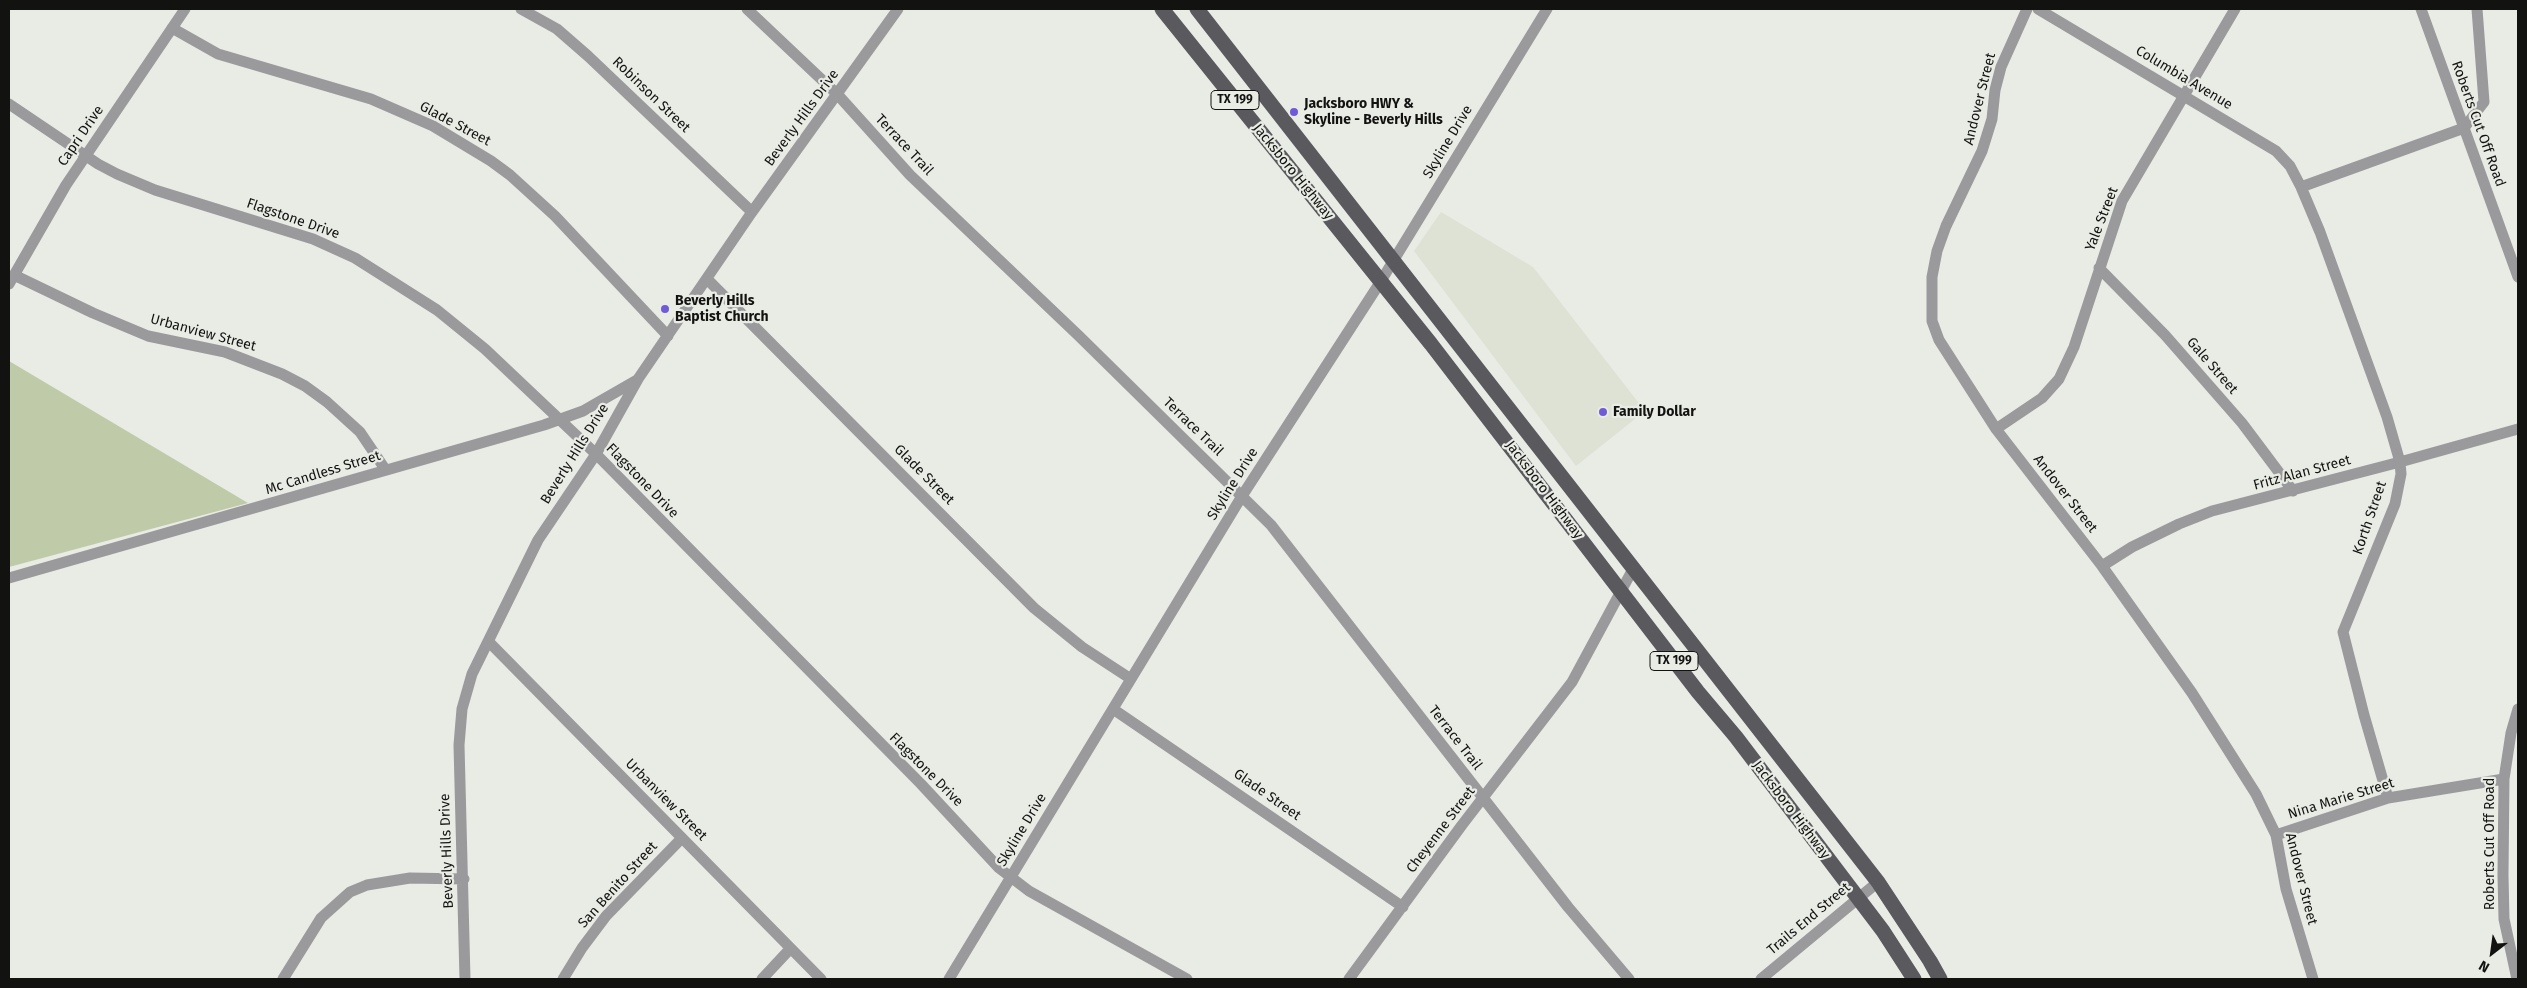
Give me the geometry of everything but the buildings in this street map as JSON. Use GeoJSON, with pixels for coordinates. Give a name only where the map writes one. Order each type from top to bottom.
{"type":"FeatureCollection","features":[{"type":"Feature","properties":{"kind":"main road","name":"Jacksboro Highway"},"geometry":{"type":"LineString","coordinates":[[1162,9],[1381,281],[1722,720],[1883,931],[1914,979]]}},
{"type":"Feature","properties":{"kind":"main road","name":"Jacksboro Highway"},"geometry":{"type":"LineString","coordinates":[[1197,9],[1878,882],[1940,979]]}},
{"type":"Feature","properties":{"kind":"main road"},"geometry":{"type":"LineString","coordinates":[[1190,43],[1212,28]]}},
{"type":"Feature","properties":{"kind":"main road"},"geometry":{"type":"LineString","coordinates":[[1722,720],[1739,706]]}},
{"type":"Feature","properties":{"kind":"street","name":"Capri Drive"},"geometry":{"type":"LineString","coordinates":[[11,279],[86,155],[185,9]]}},
{"type":"Feature","properties":{"kind":"street","name":"Robinson Street"},"geometry":{"type":"LineString","coordinates":[[521,9],[557,29],[588,56],[752,212]]}},
{"type":"Feature","properties":{"kind":"street","name":"Terrace Trail"},"geometry":{"type":"LineString","coordinates":[[747,9],[838,95],[910,175],[1271,525],[1568,907],[1629,979]]}},
{"type":"Feature","properties":{"kind":"street","name":"Beverly Hills Drive"},"geometry":{"type":"LineString","coordinates":[[465,979],[464,879],[459,816],[459,745],[462,710],[472,674],[538,540],[596,454],[638,379],[752,212],[838,95],[898,9]]}},
{"type":"Feature","properties":{"kind":"street","name":"Skyline Drive"},"geometry":{"type":"LineString","coordinates":[[949,979],[1242,496],[1381,281],[1547,9]]}},
{"type":"Feature","properties":{"kind":"street","name":"Andover Street"},"geometry":{"type":"LineString","coordinates":[[2027,9],[2001,67],[1995,90],[1992,119],[1982,151],[1946,226],[1937,251],[1932,277],[1932,320],[1939,340],[1996,430],[2102,566],[2226,744],[2256,794],[2276,835],[2286,889],[2312,979]]}},
{"type":"Feature","properties":{"kind":"street","name":"Columbia Avenue"},"geometry":{"type":"LineString","coordinates":[[2038,9],[2276,151],[2290,166],[2302,191]]}},
{"type":"Feature","properties":{"kind":"street","name":"Yale Street"},"geometry":{"type":"LineString","coordinates":[[1996,430],[2042,398],[2059,379],[2074,347],[2122,201],[2182,95],[2234,9]]}},
{"type":"Feature","properties":{"kind":"street","name":"Roberts Cut Off Road"},"geometry":{"type":"LineString","coordinates":[[2421,9],[2518,277]]}},
{"type":"Feature","properties":{"kind":"street"},"geometry":{"type":"LineString","coordinates":[[2302,191],[2464,128],[2484,102],[2476,9]]}},
{"type":"Feature","properties":{"kind":"street","name":"Glade Street"},"geometry":{"type":"LineString","coordinates":[[172,28],[218,54],[371,99],[433,126],[492,161],[510,174],[555,216],[668,336]]}},
{"type":"Feature","properties":{"kind":"street","name":"Flagstone Drive"},"geometry":{"type":"LineString","coordinates":[[9,104],[117,174],[155,190],[313,239],[355,258],[438,310],[485,350],[596,454],[921,784],[999,868],[1029,891],[1187,979]]}},
{"type":"Feature","properties":{"kind":"street","name":"Korth Street"},"geometry":{"type":"LineString","coordinates":[[2302,191],[2320,232],[2387,417],[2400,462],[2401,474],[2394,504],[2343,632],[2388,798]]}},
{"type":"Feature","properties":{"kind":"street","name":"Gale Street"},"geometry":{"type":"LineString","coordinates":[[2099,268],[2165,335],[2242,423],[2294,491]]}},
{"type":"Feature","properties":{"kind":"street","name":"Urbanview Street"},"geometry":{"type":"LineString","coordinates":[[11,279],[148,336],[225,352],[282,374],[305,386],[327,402],[360,432],[385,469]]}},
{"type":"Feature","properties":{"kind":"street","name":"Glade Street"},"geometry":{"type":"LineString","coordinates":[[707,279],[1034,608],[1075,642],[1131,679]]}},
{"type":"Feature","properties":{"kind":"street","name":"Mc Candless Street"},"geometry":{"type":"LineString","coordinates":[[9,578],[253,510],[315,489],[560,420],[583,411],[638,379]]}},
{"type":"Feature","properties":{"kind":"street","name":"Fritz Alan Street"},"geometry":{"type":"LineString","coordinates":[[2102,566],[2132,547],[2179,524],[2212,511],[2294,491],[2518,429]]}},
{"type":"Feature","properties":{"kind":"street","name":"Cheyenne Street"},"geometry":{"type":"LineString","coordinates":[[1349,979],[1483,798],[1572,682],[1633,569]]}},
{"type":"Feature","properties":{"kind":"street","name":"Urbanview Street"},"geometry":{"type":"LineString","coordinates":[[489,642],[821,979]]}},
{"type":"Feature","properties":{"kind":"street","name":"Glade Street"},"geometry":{"type":"LineString","coordinates":[[1113,709],[1402,907]]}},
{"type":"Feature","properties":{"kind":"street","name":"Roberts Cut Off Road"},"geometry":{"type":"LineString","coordinates":[[2518,709],[2511,733],[2504,779],[2504,919],[2518,979]]}},
{"type":"Feature","properties":{"kind":"street","name":"Nina Marie Street"},"geometry":{"type":"LineString","coordinates":[[2276,835],[2388,798],[2504,779]]}},
{"type":"Feature","properties":{"kind":"street","name":"San Benito Street"},"geometry":{"type":"LineString","coordinates":[[563,979],[582,948],[606,916],[682,838]]}},
{"type":"Feature","properties":{"kind":"street"},"geometry":{"type":"LineString","coordinates":[[283,979],[321,918],[350,892],[367,885],[410,878],[464,879]]}},
{"type":"Feature","properties":{"kind":"street","name":"Trails End Street"},"geometry":{"type":"LineString","coordinates":[[1761,979],[1878,882]]}},
{"type":"Feature","properties":{"kind":"street"},"geometry":{"type":"LineString","coordinates":[[762,979],[790,948]]}},
{"type":"Feature","properties":{"kind":"shaded area"},"geometry":{"type":"Polygon","coordinates":[[[1441,212],[1533,267],[1645,411],[1576,466],[1414,251],[1441,212]]]}},
{"type":"Feature","properties":{"kind":"green space"},"geometry":{"type":"Polygon","coordinates":[[[9,361],[248,503],[9,567],[9,361]]]}},
{"type":"Feature","properties":{"kind":"place","name":"Jacksboro HWY & Skyline - Beverly Hills"},"geometry":{"type":"Point","coordinates":[1294,112]}},
{"type":"Feature","properties":{"kind":"place","name":"Beverly Hills Baptist Church"},"geometry":{"type":"Point","coordinates":[665,309]}},
{"type":"Feature","properties":{"kind":"place","name":"Family Dollar"},"geometry":{"type":"Point","coordinates":[1603,412]}}]}
